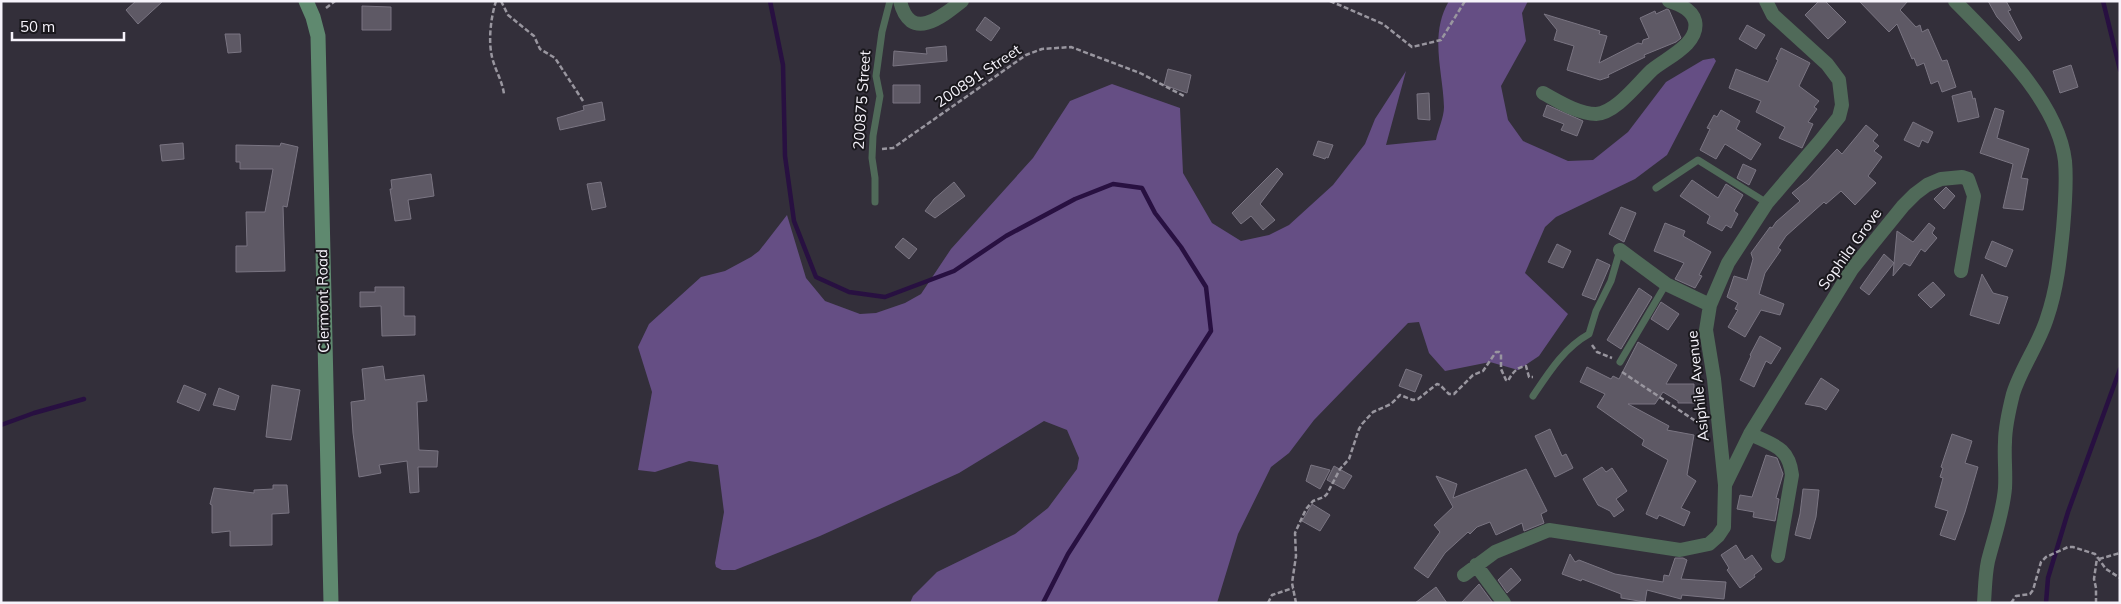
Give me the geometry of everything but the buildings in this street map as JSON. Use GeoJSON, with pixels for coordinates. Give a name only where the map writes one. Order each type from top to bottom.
{"type":"FeatureCollection","features":[{"type":"Feature","properties":{"kind":"street","name":"Clermont Road"},"geometry":{"type":"LineString","coordinates":[[306,1],[318,36],[331,603]]}},
{"type":"Feature","properties":{"kind":"street"},"geometry":{"type":"LineString","coordinates":[[900,1],[903,12],[910,20],[919,24],[929,23],[942,17],[962,1]]}},
{"type":"Feature","properties":{"kind":"street"},"geometry":{"type":"LineString","coordinates":[[1543,93],[1564,104],[1596,114],[1607,111],[1617,105],[1654,69],[1693,36],[1696,26],[1694,17],[1686,9],[1669,1]]}},
{"type":"Feature","properties":{"kind":"street","name":"Asiphile Avenue"},"geometry":{"type":"LineString","coordinates":[[1464,575],[1495,552],[1549,530],[1680,550],[1709,544],[1724,527],[1725,485],[1714,379],[1706,330],[1710,305],[1728,263],[1767,203],[1839,117],[1843,96],[1839,80],[1827,64],[1773,15],[1766,1]]}},
{"type":"Feature","properties":{"kind":"street"},"geometry":{"type":"LineString","coordinates":[[1955,1],[2009,58],[2035,93],[2054,124],[2060,139],[2066,185],[2054,297],[2039,338],[2014,391],[2009,410],[2004,443],[2004,495],[1988,564],[1984,603]]}},
{"type":"Feature","properties":{"kind":"street","name":"Sophila Grove"},"geometry":{"type":"LineString","coordinates":[[1725,485],[1750,434],[1852,269],[1902,206],[1927,185],[1951,177],[1968,179],[1974,196],[1961,272]]}},
{"type":"Feature","properties":{"kind":"street"},"geometry":{"type":"LineString","coordinates":[[1620,250],[1666,284],[1710,305]]}},
{"type":"Feature","properties":{"kind":"street"},"geometry":{"type":"LineString","coordinates":[[1750,434],[1780,448],[1790,463],[1792,475],[1778,556]]}},
{"type":"Feature","properties":{"kind":"street"},"geometry":{"type":"LineString","coordinates":[[1476,565],[1504,603]]}},
{"type":"Feature","properties":{"kind":"lane","name":"200875 Street"},"geometry":{"type":"LineString","coordinates":[[875,202],[875,178],[872,158],[880,96],[876,76],[882,32],[890,1]]}},
{"type":"Feature","properties":{"kind":"lane"},"geometry":{"type":"LineString","coordinates":[[1656,188],[1698,160],[1767,203]]}},
{"type":"Feature","properties":{"kind":"lane"},"geometry":{"type":"LineString","coordinates":[[1533,396],[1560,356],[1589,334],[1596,311],[1612,281],[1620,250]]}},
{"type":"Feature","properties":{"kind":"lane"},"geometry":{"type":"LineString","coordinates":[[1620,362],[1666,284]]}},
{"type":"Feature","properties":{"kind":"path"},"geometry":{"type":"LineString","coordinates":[[496,1],[492,11],[492,55],[502,81],[504,94]]}},
{"type":"Feature","properties":{"kind":"path"},"geometry":{"type":"LineString","coordinates":[[501,1],[508,15],[534,36],[540,49],[559,63],[583,101]]}},
{"type":"Feature","properties":{"kind":"path"},"geometry":{"type":"LineString","coordinates":[[1330,1],[1383,24],[1412,47],[1441,40],[1465,1]]}},
{"type":"Feature","properties":{"kind":"path","name":"200891 Street"},"geometry":{"type":"LineString","coordinates":[[873,144],[884,150],[893,148],[1026,56],[1042,49],[1071,47],[1078,49],[1140,73],[1184,96]]}},
{"type":"Feature","properties":{"kind":"path"},"geometry":{"type":"LineString","coordinates":[[1589,334],[1597,352],[1620,362],[1617,368],[1694,420],[1718,426]]}},
{"type":"Feature","properties":{"kind":"path"},"geometry":{"type":"LineString","coordinates":[[1296,603],[1293,588],[1296,556],[1295,533],[1306,509],[1313,501],[1327,494],[1340,469],[1349,459],[1358,429],[1373,412],[1391,404],[1400,395],[1413,400],[1418,399],[1437,384],[1440,384],[1448,394],[1454,394],[1473,375],[1482,371],[1496,352],[1501,354],[1501,369],[1508,381],[1512,374],[1521,367],[1526,366],[1529,377],[1546,376]]}},
{"type":"Feature","properties":{"kind":"path"},"geometry":{"type":"LineString","coordinates":[[2011,603],[2016,596],[2030,594],[2033,590],[2041,562],[2046,557],[2073,547],[2088,551],[2098,557],[2106,569],[2120,578]]}},
{"type":"Feature","properties":{"kind":"path"},"geometry":{"type":"LineString","coordinates":[[2098,557],[2120,553]]}},
{"type":"Feature","properties":{"kind":"path"},"geometry":{"type":"LineString","coordinates":[[2096,603],[2094,575],[2098,557]]}},
{"type":"Feature","properties":{"kind":"path"},"geometry":{"type":"LineString","coordinates":[[1268,603],[1272,595],[1293,588]]}},
{"type":"Feature","properties":{"kind":"shaded area"},"geometry":{"type":"Polygon","coordinates":[[[1449,1],[1528,1],[1522,13],[1526,41],[1501,86],[1508,120],[1523,141],[1568,161],[1593,160],[1628,132],[1666,82],[1703,60],[1714,58],[1716,61],[1667,155],[1635,179],[1556,217],[1545,227],[1525,273],[1568,314],[1539,356],[1518,370],[1490,362],[1445,371],[1429,353],[1419,322],[1408,323],[1314,420],[1289,453],[1271,467],[1238,534],[1217,603],[910,603],[913,596],[937,572],[1015,534],[1048,508],[1077,469],[1079,458],[1067,430],[1044,421],[959,473],[820,536],[735,570],[722,570],[716,567],[715,563],[724,512],[718,465],[689,461],[655,472],[638,470],[652,392],[638,347],[649,324],[701,277],[725,271],[759,251],[787,215],[806,278],[825,301],[860,314],[876,313],[905,303],[921,294],[951,249],[1033,158],[1070,101],[1112,84],[1180,108],[1183,173],[1212,223],[1241,241],[1269,235],[1289,225],[1333,185],[1365,144],[1375,119],[1406,71],[1386,145],[1436,140],[1444,107],[1438,40],[1443,14],[1449,1]]]}},
{"type":"Feature","properties":{"kind":"waterway"},"geometry":{"type":"LineString","coordinates":[[770,1],[783,65],[785,156],[794,221],[816,277],[849,292],[885,297],[954,271],[1006,236],[1075,199],[1113,184],[1142,188],[1155,213],[1181,247],[1206,287],[1211,331],[1068,554],[1043,603]]}},
{"type":"Feature","properties":{"kind":"waterway"},"geometry":{"type":"LineString","coordinates":[[2103,1],[2120,70]]}},
{"type":"Feature","properties":{"kind":"waterway"},"geometry":{"type":"LineString","coordinates":[[2046,603],[2048,578],[2068,512],[2120,369]]}},
{"type":"Feature","properties":{"kind":"waterway"},"geometry":{"type":"LineString","coordinates":[[1,425],[34,413],[84,399]]}}]}
